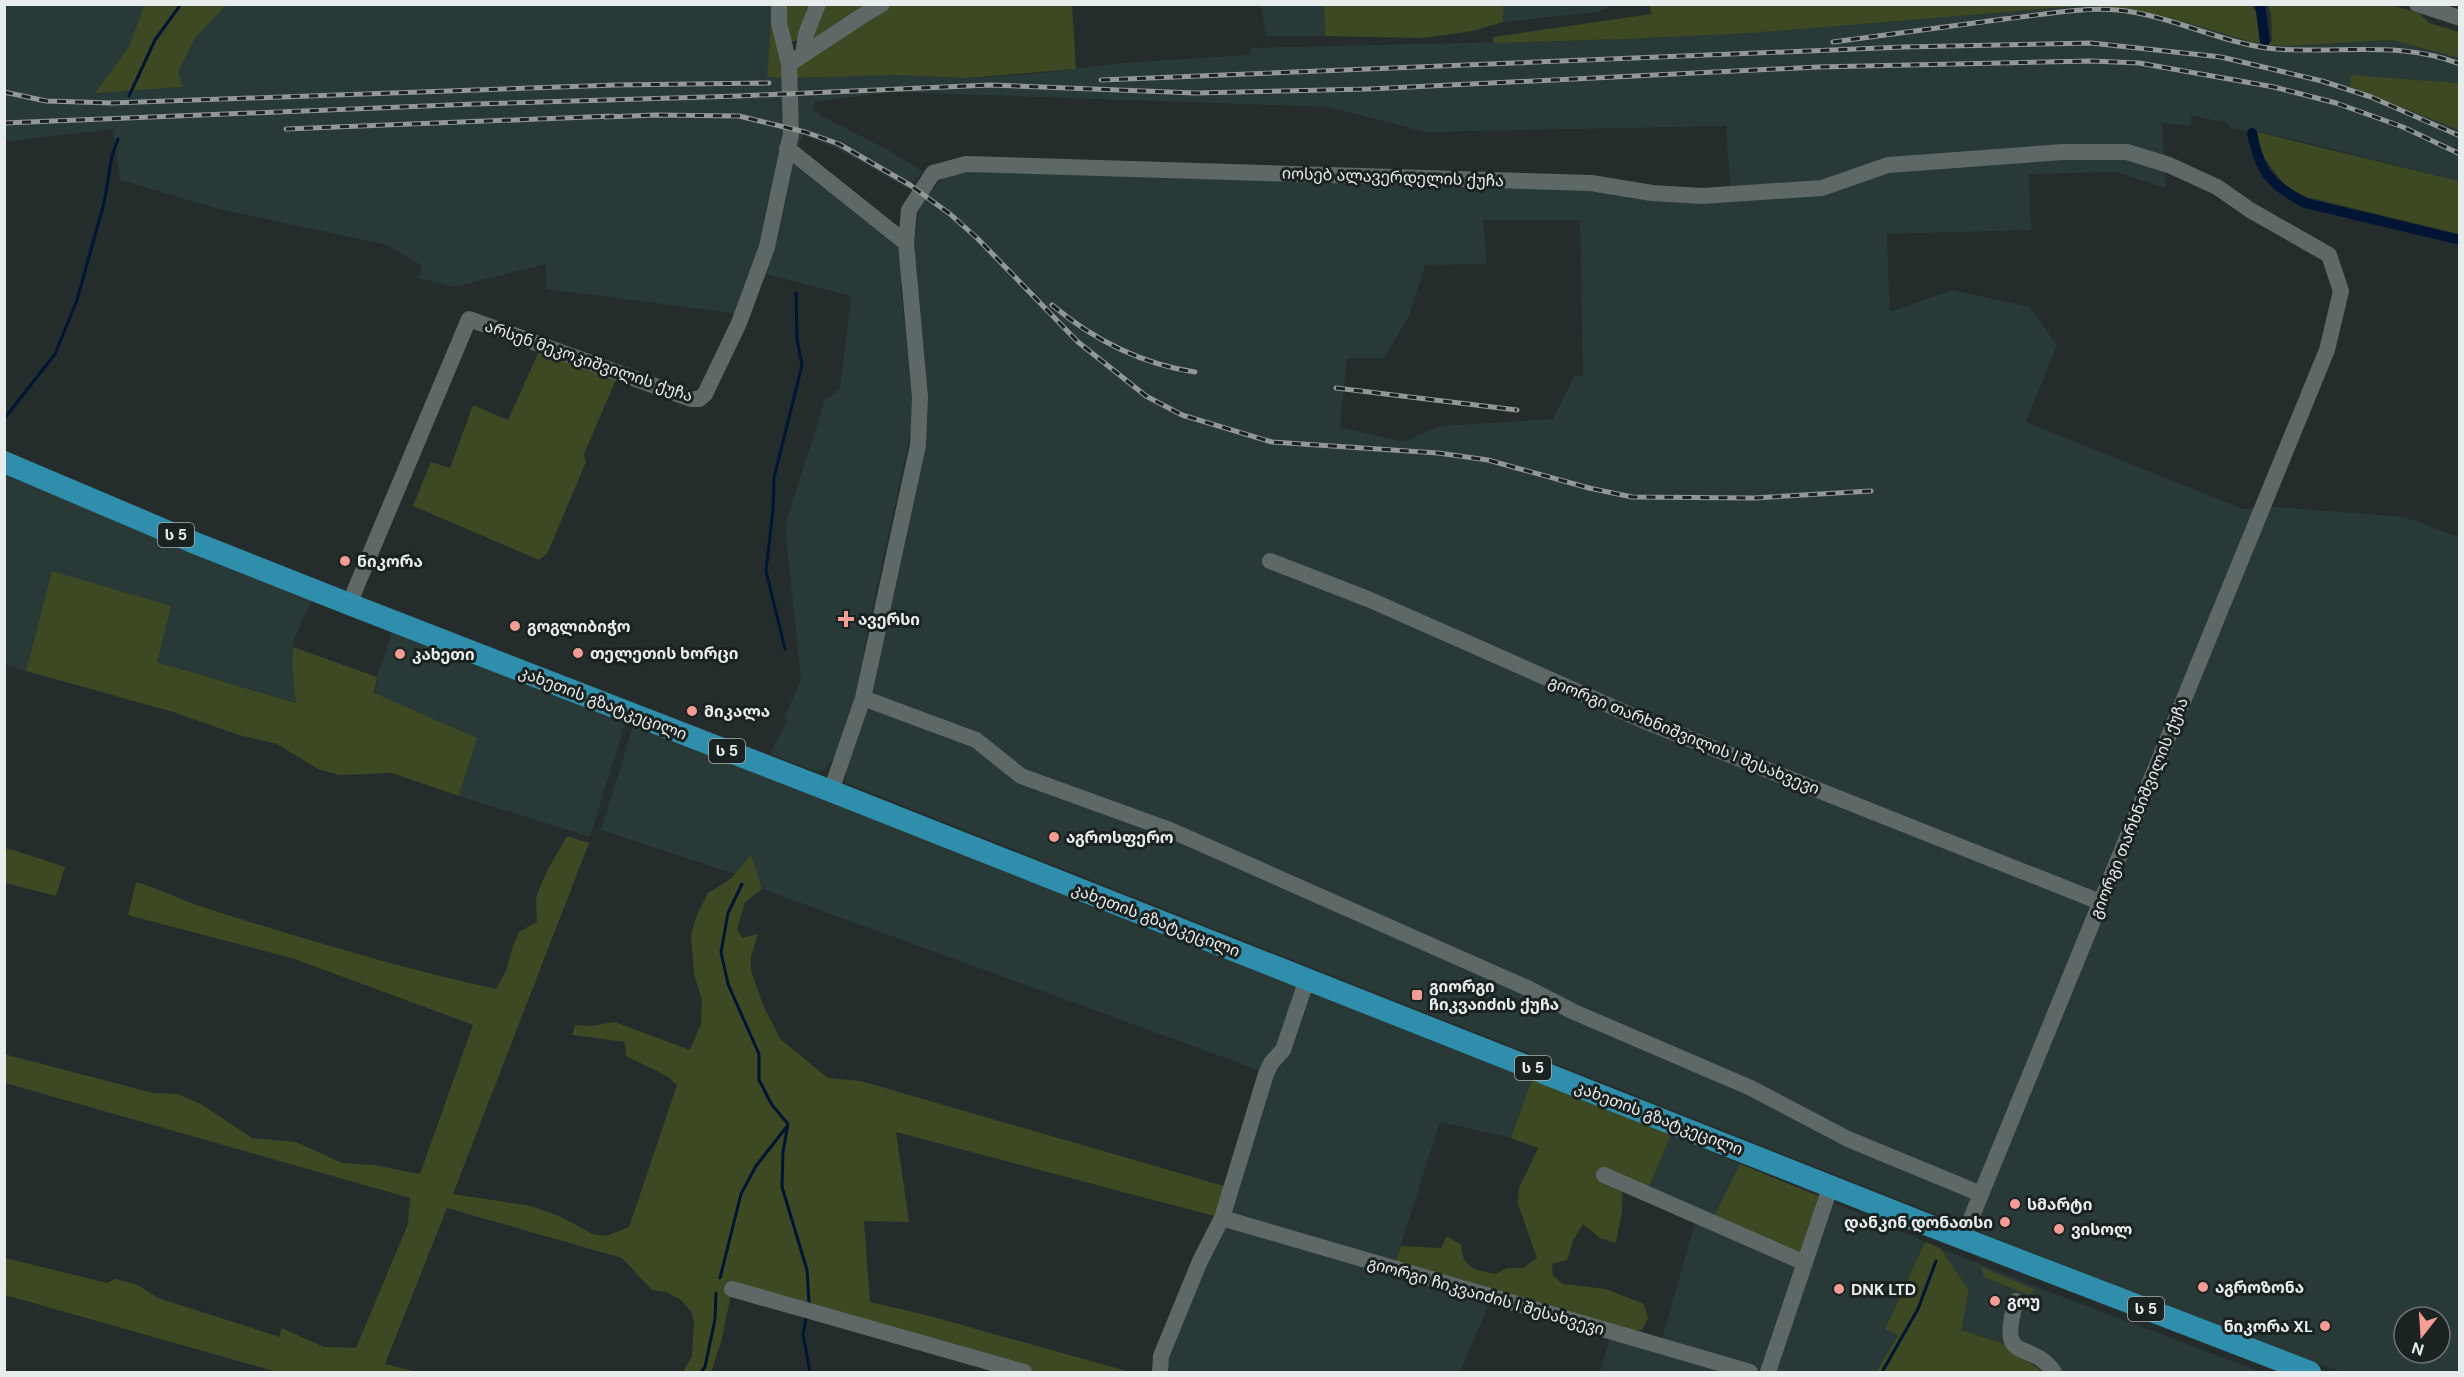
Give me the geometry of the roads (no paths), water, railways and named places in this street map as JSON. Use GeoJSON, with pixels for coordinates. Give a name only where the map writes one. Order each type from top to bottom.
{"type":"FeatureCollection","features":[{"type":"Feature","properties":{"kind":"highway","name":"კახეთის გზატკეცილი"},"geometry":{"type":"LineString","coordinates":[[4,462],[190,541],[349,604],[2310,1372]]}},
{"type":"Feature","properties":{"kind":"street"},"geometry":{"type":"LineString","coordinates":[[779,4],[778,23],[796,60]]}},
{"type":"Feature","properties":{"kind":"street"},"geometry":{"type":"LineString","coordinates":[[796,60],[818,4]]}},
{"type":"Feature","properties":{"kind":"street"},"geometry":{"type":"LineString","coordinates":[[796,60],[882,4]]}},
{"type":"Feature","properties":{"kind":"street"},"geometry":{"type":"LineString","coordinates":[[2417,4],[2460,18]]}},
{"type":"Feature","properties":{"kind":"street","name":"არსენ მეკოკიშვილის ქუჩა"},"geometry":{"type":"LineString","coordinates":[[349,604],[469,320],[691,399],[699,399],[705,394],[739,323],[767,247],[791,134],[796,60]]}},
{"type":"Feature","properties":{"kind":"street"},"geometry":{"type":"LineString","coordinates":[[787,148],[906,243]]}},
{"type":"Feature","properties":{"kind":"street","name":"იოსებ ალავერდელის ქუჩა"},"geometry":{"type":"LineString","coordinates":[[831,791],[863,698],[918,446],[919,388],[906,243],[909,210],[933,173],[966,164],[1591,183],[1652,193],[1702,196],[1822,188],[1887,165],[2063,152],[2127,152],[2169,165],[2217,187],[2250,210],[2330,255],[2341,291],[2327,350],[2314,378]]}},
{"type":"Feature","properties":{"kind":"street","name":"გიორგი თარხნიშვილის ქუჩა"},"geometry":{"type":"LineString","coordinates":[[1963,1238],[2314,378]]}},
{"type":"Feature","properties":{"kind":"street","name":"გიორგი თარხნიშვილის I შესახვევი"},"geometry":{"type":"LineString","coordinates":[[1270,561],[1368,599],[1642,720],[2100,902]]}},
{"type":"Feature","properties":{"kind":"street"},"geometry":{"type":"LineString","coordinates":[[863,698],[976,740],[1021,776],[1170,830],[1525,987],[1574,1012],[1751,1088],[1848,1139],[1981,1194]]}},
{"type":"Feature","properties":{"kind":"street"},"geometry":{"type":"LineString","coordinates":[[1160,1372],[1161,1356],[1200,1261],[1222,1218],[1266,1074],[1271,1063],[1283,1050],[1307,979]]}},
{"type":"Feature","properties":{"kind":"street"},"geometry":{"type":"LineString","coordinates":[[1604,1175],[1805,1263]]}},
{"type":"Feature","properties":{"kind":"street"},"geometry":{"type":"LineString","coordinates":[[1768,1372],[1831,1185]]}},
{"type":"Feature","properties":{"kind":"street","name":"გიორგი ჩიკვაიძის I შესახვევი"},"geometry":{"type":"LineString","coordinates":[[1222,1218],[1750,1372]]}},
{"type":"Feature","properties":{"kind":"street"},"geometry":{"type":"LineString","coordinates":[[732,1289],[1024,1372]]}},
{"type":"Feature","properties":{"kind":"street"},"geometry":{"type":"LineString","coordinates":[[2016,1301],[2009,1326],[2009,1338],[2015,1345],[2050,1366],[2054,1372]]}},
{"type":"Feature","properties":{"kind":"waterway"},"geometry":{"type":"LineString","coordinates":[[129,96],[155,40],[181,4]]}},
{"type":"Feature","properties":{"kind":"waterway"},"geometry":{"type":"LineString","coordinates":[[2260,4],[2265,41]]}},
{"type":"Feature","properties":{"kind":"waterway"},"geometry":{"type":"LineString","coordinates":[[2252,133],[2259,158],[2268,176],[2283,190],[2305,203],[2460,240]]}},
{"type":"Feature","properties":{"kind":"waterway"},"geometry":{"type":"LineString","coordinates":[[4,419],[55,354],[77,300],[104,203],[112,156],[118,139]]}},
{"type":"Feature","properties":{"kind":"waterway"},"geometry":{"type":"LineString","coordinates":[[785,649],[766,571],[774,478],[802,365],[797,339],[796,293]]}},
{"type":"Feature","properties":{"kind":"waterway"},"geometry":{"type":"LineString","coordinates":[[742,884],[728,913],[721,952],[728,984],[759,1054],[759,1080],[772,1105],[788,1124],[783,1152],[782,1187],[807,1270],[809,1303]]}},
{"type":"Feature","properties":{"kind":"waterway"},"geometry":{"type":"LineString","coordinates":[[720,1278],[741,1194],[756,1166],[788,1125]]}},
{"type":"Feature","properties":{"kind":"waterway"},"geometry":{"type":"LineString","coordinates":[[1882,1372],[1918,1309],[1936,1261]]}},
{"type":"Feature","properties":{"kind":"waterway"},"geometry":{"type":"LineString","coordinates":[[701,1372],[705,1367],[715,1319],[716,1293]]}},
{"type":"Feature","properties":{"kind":"waterway"},"geometry":{"type":"LineString","coordinates":[[806,1319],[803,1334],[810,1372]]}},
{"type":"Feature","properties":{"kind":"railway"},"geometry":{"type":"LineString","coordinates":[[1833,42],[2060,12],[2103,9],[2137,13],[2256,46],[2300,50],[2369,49],[2414,52],[2460,64]]}},
{"type":"Feature","properties":{"kind":"railway"},"geometry":{"type":"LineString","coordinates":[[1101,80],[1904,47],[2091,43],[2221,57],[2322,81],[2371,97],[2460,136]]}},
{"type":"Feature","properties":{"kind":"railway"},"geometry":{"type":"LineString","coordinates":[[4,123],[990,85],[1195,93],[1369,89],[1818,67],[2091,61],[2139,63],[2274,87],[2336,103],[2403,127],[2460,154]]}},
{"type":"Feature","properties":{"kind":"railway"},"geometry":{"type":"LineString","coordinates":[[4,92],[46,101],[112,103],[616,85],[769,83]]}},
{"type":"Feature","properties":{"kind":"railway"},"geometry":{"type":"LineString","coordinates":[[286,129],[613,116]]}},
{"type":"Feature","properties":{"kind":"railway"},"geometry":{"type":"LineString","coordinates":[[605,117],[739,116],[805,132],[839,144],[910,185],[950,214],[978,239],[1078,342],[1146,396],[1182,415],[1272,442],[1438,453],[1488,460],[1589,488],[1632,497],[1754,498],[1871,491]]}},
{"type":"Feature","properties":{"kind":"railway"},"geometry":{"type":"LineString","coordinates":[[1052,305],[1084,329],[1119,349],[1156,363],[1195,372]]}},
{"type":"Feature","properties":{"kind":"railway"},"geometry":{"type":"LineString","coordinates":[[1336,388],[1517,410]]}},
{"type":"Feature","properties":{"kind":"place","name":"ნიკორა"},"geometry":{"type":"Point","coordinates":[345,561]}},
{"type":"Feature","properties":{"kind":"place","name":"ავერსი"},"geometry":{"type":"Point","coordinates":[846,619]}},
{"type":"Feature","properties":{"kind":"place","name":"გოგლიბიჭო"},"geometry":{"type":"Point","coordinates":[515,626]}},
{"type":"Feature","properties":{"kind":"place","name":"თელეთის ხორცი"},"geometry":{"type":"Point","coordinates":[578,653]}},
{"type":"Feature","properties":{"kind":"place","name":"კახეთი"},"geometry":{"type":"Point","coordinates":[400,654]}},
{"type":"Feature","properties":{"kind":"place","name":"მიკალა"},"geometry":{"type":"Point","coordinates":[692,711]}},
{"type":"Feature","properties":{"kind":"place","name":"აგროსფერო"},"geometry":{"type":"Point","coordinates":[1054,837]}},
{"type":"Feature","properties":{"kind":"place","name":"გიორგი ჩიკვაიძის ქუჩა"},"geometry":{"type":"Point","coordinates":[1417,995]}},
{"type":"Feature","properties":{"kind":"place","name":"სმარტი"},"geometry":{"type":"Point","coordinates":[2015,1204]}},
{"type":"Feature","properties":{"kind":"place","name":"დანკინ დონათსი"},"geometry":{"type":"Point","coordinates":[2005,1222]}},
{"type":"Feature","properties":{"kind":"place","name":"ვისოლ"},"geometry":{"type":"Point","coordinates":[2059,1229]}},
{"type":"Feature","properties":{"kind":"place","name":"აგროზონა"},"geometry":{"type":"Point","coordinates":[2203,1287]}},
{"type":"Feature","properties":{"kind":"place","name":"DNK LTD"},"geometry":{"type":"Point","coordinates":[1839,1289]}},
{"type":"Feature","properties":{"kind":"place","name":"გოუ"},"geometry":{"type":"Point","coordinates":[1995,1301]}},
{"type":"Feature","properties":{"kind":"place","name":"ნიკორა XL"},"geometry":{"type":"Point","coordinates":[2325,1326]}}]}
